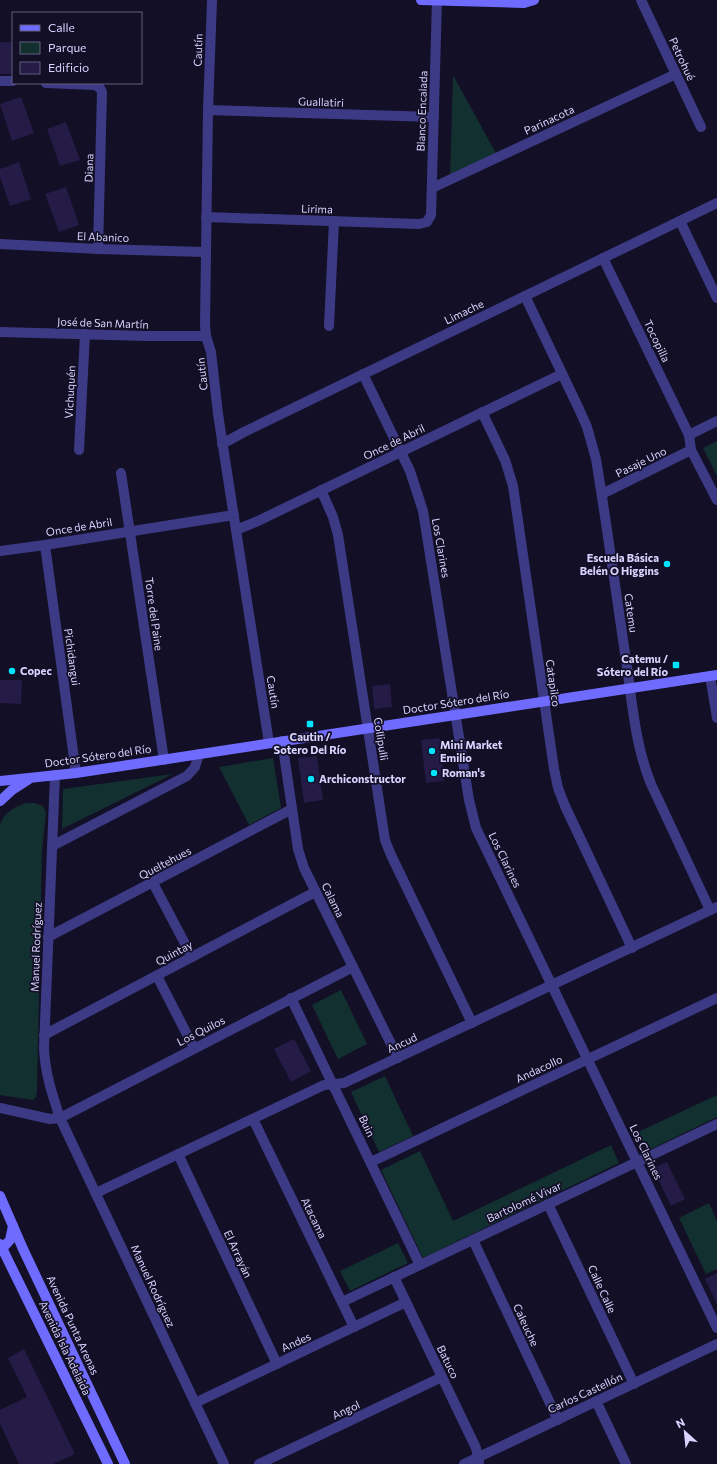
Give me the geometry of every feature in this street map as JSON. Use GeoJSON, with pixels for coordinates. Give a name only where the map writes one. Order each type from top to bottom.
{"type":"FeatureCollection","features":[{"type":"Feature","properties":{"kind":"main road"},"geometry":{"type":"LineString","coordinates":[[421,0],[524,3],[534,0]]}},
{"type":"Feature","properties":{"kind":"main road","name":"Doctor Sótero del Río"},"geometry":{"type":"LineString","coordinates":[[0,781],[76,773],[164,760],[713,675]]}},
{"type":"Feature","properties":{"kind":"main road"},"geometry":{"type":"LineString","coordinates":[[0,801],[12,790],[33,777]]}},
{"type":"Feature","properties":{"kind":"main road","name":"Avenida Punta Arenas"},"geometry":{"type":"LineString","coordinates":[[0,1196],[125,1464]]}},
{"type":"Feature","properties":{"kind":"main road"},"geometry":{"type":"LineString","coordinates":[[1,1248],[10,1240],[13,1226]]}},
{"type":"Feature","properties":{"kind":"main road","name":"Avenida Isla Adelaida"},"geometry":{"type":"LineString","coordinates":[[1,1248],[108,1464]]}},
{"type":"Feature","properties":{"kind":"street","name":"Cautín"},"geometry":{"type":"LineString","coordinates":[[212,0],[205,252],[206,336],[211,352],[222,444],[270,743]]}},
{"type":"Feature","properties":{"kind":"street","name":"Blanco Encalada"},"geometry":{"type":"LineString","coordinates":[[427,222],[431,215],[437,0]]}},
{"type":"Feature","properties":{"kind":"street","name":"Petrohué"},"geometry":{"type":"LineString","coordinates":[[641,0],[701,128]]}},
{"type":"Feature","properties":{"kind":"street","name":"Parinacota"},"geometry":{"type":"LineString","coordinates":[[432,188],[676,74]]}},
{"type":"Feature","properties":{"kind":"street"},"geometry":{"type":"LineString","coordinates":[[0,81],[12,82]]}},
{"type":"Feature","properties":{"kind":"street","name":"Diana"},"geometry":{"type":"LineString","coordinates":[[70,84],[94,85],[100,88],[103,96],[98,249]]}},
{"type":"Feature","properties":{"kind":"street","name":"Guallatiri"},"geometry":{"type":"LineString","coordinates":[[208,110],[434,117]]}},
{"type":"Feature","properties":{"kind":"street","name":"Limache"},"geometry":{"type":"LineString","coordinates":[[222,444],[363,374],[717,203]]}},
{"type":"Feature","properties":{"kind":"street","name":"Lirima"},"geometry":{"type":"LineString","coordinates":[[206,217],[419,224],[427,222]]}},
{"type":"Feature","properties":{"kind":"street"},"geometry":{"type":"LineString","coordinates":[[680,221],[717,298]]}},
{"type":"Feature","properties":{"kind":"street"},"geometry":{"type":"LineString","coordinates":[[329,326],[334,222]]}},
{"type":"Feature","properties":{"kind":"street","name":"El Abanico"},"geometry":{"type":"LineString","coordinates":[[0,244],[205,252]]}},
{"type":"Feature","properties":{"kind":"street","name":"Tocopilla"},"geometry":{"type":"LineString","coordinates":[[603,258],[689,435],[691,450]]}},
{"type":"Feature","properties":{"kind":"street","name":"Catemu"},"geometry":{"type":"LineString","coordinates":[[525,296],[579,409],[596,459],[638,743],[647,773],[714,908]]}},
{"type":"Feature","properties":{"kind":"street","name":"José de San Martín"},"geometry":{"type":"LineString","coordinates":[[0,332],[206,336]]}},
{"type":"Feature","properties":{"kind":"street","name":"Vichuquén"},"geometry":{"type":"LineString","coordinates":[[79,450],[85,334]]}},
{"type":"Feature","properties":{"kind":"street","name":"Los Clarines"},"geometry":{"type":"LineString","coordinates":[[363,374],[410,471],[423,511],[473,819],[717,1328]]}},
{"type":"Feature","properties":{"kind":"street","name":"Once de Abril"},"geometry":{"type":"LineString","coordinates":[[236,530],[562,374]]}},
{"type":"Feature","properties":{"kind":"street","name":"Catapilco"},"geometry":{"type":"LineString","coordinates":[[482,412],[505,460],[513,486],[554,769],[561,797],[632,948]]}},
{"type":"Feature","properties":{"kind":"street"},"geometry":{"type":"LineString","coordinates":[[689,435],[717,421]]}},
{"type":"Feature","properties":{"kind":"street"},"geometry":{"type":"LineString","coordinates":[[691,450],[717,500]]}},
{"type":"Feature","properties":{"kind":"street","name":"Pasaje Uno"},"geometry":{"type":"LineString","coordinates":[[602,494],[691,450]]}},
{"type":"Feature","properties":{"kind":"street","name":"Torre del Paine"},"geometry":{"type":"LineString","coordinates":[[121,473],[164,760]]}},
{"type":"Feature","properties":{"kind":"street","name":"Collipulli"},"geometry":{"type":"LineString","coordinates":[[321,490],[334,517],[338,535],[383,832],[387,848],[472,1023]]}},
{"type":"Feature","properties":{"kind":"street","name":"Once de Abril"},"geometry":{"type":"LineString","coordinates":[[0,551],[234,515]]}},
{"type":"Feature","properties":{"kind":"street","name":"Pichidangui"},"geometry":{"type":"LineString","coordinates":[[44,545],[76,773]]}},
{"type":"Feature","properties":{"kind":"street"},"geometry":{"type":"LineString","coordinates":[[713,675],[717,718]]}},
{"type":"Feature","properties":{"kind":"street","name":"Calama"},"geometry":{"type":"LineString","coordinates":[[282,741],[301,859],[315,892],[398,1058]]}},
{"type":"Feature","properties":{"kind":"street"},"geometry":{"type":"LineString","coordinates":[[52,846],[187,776],[195,766],[199,754]]}},
{"type":"Feature","properties":{"kind":"street","name":"Manuel Rodríguez"},"geometry":{"type":"LineString","coordinates":[[54,775],[44,1035],[44,1061],[46,1074],[60,1118],[224,1464]]}},
{"type":"Feature","properties":{"kind":"street","name":"Queltehues"},"geometry":{"type":"LineString","coordinates":[[48,937],[292,809]]}},
{"type":"Feature","properties":{"kind":"street"},"geometry":{"type":"LineString","coordinates":[[153,883],[192,957]]}},
{"type":"Feature","properties":{"kind":"street","name":"Quintay"},"geometry":{"type":"LineString","coordinates":[[44,1035],[315,892]]}},
{"type":"Feature","properties":{"kind":"street","name":"Ancud"},"geometry":{"type":"LineString","coordinates":[[96,1193],[324,1085],[344,1083],[714,908]]}},
{"type":"Feature","properties":{"kind":"street","name":"Los Quilos"},"geometry":{"type":"LineString","coordinates":[[60,1118],[353,967]]}},
{"type":"Feature","properties":{"kind":"street"},"geometry":{"type":"LineString","coordinates":[[157,976],[194,1048]]}},
{"type":"Feature","properties":{"kind":"street","name":"Buin"},"geometry":{"type":"LineString","coordinates":[[292,998],[420,1265]]}},
{"type":"Feature","properties":{"kind":"street","name":"Andacollo"},"geometry":{"type":"LineString","coordinates":[[371,1162],[717,998]]}},
{"type":"Feature","properties":{"kind":"street"},"geometry":{"type":"LineString","coordinates":[[0,1108],[50,1119],[60,1118]]}},
{"type":"Feature","properties":{"kind":"street","name":"Atacama"},"geometry":{"type":"LineString","coordinates":[[253,1119],[354,1327]]}},
{"type":"Feature","properties":{"kind":"street","name":"Bartolomé Vivar"},"geometry":{"type":"LineString","coordinates":[[342,1302],[717,1124]]}},
{"type":"Feature","properties":{"kind":"street","name":"El Arrayán"},"geometry":{"type":"LineString","coordinates":[[178,1154],[277,1364]]}},
{"type":"Feature","properties":{"kind":"street","name":"Calle Calle"},"geometry":{"type":"LineString","coordinates":[[548,1204],[634,1384]]}},
{"type":"Feature","properties":{"kind":"street","name":"Caleuche"},"geometry":{"type":"LineString","coordinates":[[473,1240],[558,1420]]}},
{"type":"Feature","properties":{"kind":"street","name":"Batuco"},"geometry":{"type":"LineString","coordinates":[[394,1277],[476,1448],[479,1461]]}},
{"type":"Feature","properties":{"kind":"street","name":"Andes"},"geometry":{"type":"LineString","coordinates":[[195,1403],[406,1302]]}},
{"type":"Feature","properties":{"kind":"street","name":"Carlos Castellón"},"geometry":{"type":"LineString","coordinates":[[464,1464],[479,1461],[596,1401],[717,1344]]}},
{"type":"Feature","properties":{"kind":"street","name":"Angol"},"geometry":{"type":"LineString","coordinates":[[259,1464],[442,1377]]}},
{"type":"Feature","properties":{"kind":"street"},"geometry":{"type":"LineString","coordinates":[[596,1401],[626,1464]]}},
{"type":"Feature","properties":{"kind":"green space"},"geometry":{"type":"Polygon","coordinates":[[[453,75],[498,157],[450,178],[453,75]]]}},
{"type":"Feature","properties":{"kind":"green space"},"geometry":{"type":"Polygon","coordinates":[[[717,441],[717,476],[703,448],[717,441]]]}},
{"type":"Feature","properties":{"kind":"green space"},"geometry":{"type":"Polygon","coordinates":[[[273,758],[281,808],[249,825],[219,767],[273,758]]]}},
{"type":"Feature","properties":{"kind":"green space"},"geometry":{"type":"Polygon","coordinates":[[[173,774],[62,829],[63,789],[173,774]]]}},
{"type":"Feature","properties":{"kind":"green space"},"geometry":{"type":"Polygon","coordinates":[[[26,803],[35,803],[43,806],[46,812],[42,850],[37,1091],[36,1097],[33,1100],[0,1095],[0,824],[4,816],[10,810],[26,803]]]}},
{"type":"Feature","properties":{"kind":"green space"},"geometry":{"type":"Polygon","coordinates":[[[341,990],[367,1044],[338,1059],[312,1005],[341,990]]]}},
{"type":"Feature","properties":{"kind":"green space"},"geometry":{"type":"Polygon","coordinates":[[[385,1076],[413,1136],[379,1152],[351,1092],[385,1076]]]}},
{"type":"Feature","properties":{"kind":"green space"},"geometry":{"type":"Polygon","coordinates":[[[717,1095],[717,1117],[647,1151],[638,1132],[717,1095]]]}},
{"type":"Feature","properties":{"kind":"green space"},"geometry":{"type":"Polygon","coordinates":[[[611,1145],[619,1163],[423,1258],[381,1170],[420,1151],[453,1221],[611,1145]]]}},
{"type":"Feature","properties":{"kind":"green space"},"geometry":{"type":"Polygon","coordinates":[[[709,1203],[717,1221],[717,1269],[706,1274],[679,1218],[709,1203]]]}},
{"type":"Feature","properties":{"kind":"green space"},"geometry":{"type":"Polygon","coordinates":[[[398,1243],[408,1263],[350,1291],[340,1271],[398,1243]]]}},
{"type":"Feature","properties":{"kind":"building"},"geometry":{"type":"Polygon","coordinates":[[[0,42],[12,42],[12,74],[0,74],[0,42]]]}},
{"type":"Feature","properties":{"kind":"building"},"geometry":{"type":"Polygon","coordinates":[[[21,97],[34,133],[12,141],[0,104],[21,97]]]}},
{"type":"Feature","properties":{"kind":"building"},"geometry":{"type":"Polygon","coordinates":[[[66,122],[80,160],[60,166],[47,129],[66,122]]]}},
{"type":"Feature","properties":{"kind":"building"},"geometry":{"type":"Polygon","coordinates":[[[19,162],[31,199],[10,206],[0,177],[0,169],[19,162]]]}},
{"type":"Feature","properties":{"kind":"building"},"geometry":{"type":"Polygon","coordinates":[[[66,187],[79,225],[59,232],[45,194],[66,187]]]}},
{"type":"Feature","properties":{"kind":"building"},"geometry":{"type":"Polygon","coordinates":[[[0,680],[22,680],[21,704],[0,703],[0,680]]]}},
{"type":"Feature","properties":{"kind":"building"},"geometry":{"type":"Polygon","coordinates":[[[390,684],[392,707],[374,709],[372,686],[390,684]]]}},
{"type":"Feature","properties":{"kind":"building"},"geometry":{"type":"Polygon","coordinates":[[[440,738],[444,781],[426,783],[421,740],[440,738]]]}},
{"type":"Feature","properties":{"kind":"building","name":"Archiconstructor"},"geometry":{"type":"Polygon","coordinates":[[[317,756],[323,800],[304,803],[298,758],[317,756]]]}},
{"type":"Feature","properties":{"kind":"building"},"geometry":{"type":"Polygon","coordinates":[[[294,1039],[311,1071],[291,1082],[274,1049],[294,1039]]]}},
{"type":"Feature","properties":{"kind":"building"},"geometry":{"type":"Polygon","coordinates":[[[667,1162],[685,1199],[671,1206],[653,1168],[667,1162]]]}},
{"type":"Feature","properties":{"kind":"building"},"geometry":{"type":"Polygon","coordinates":[[[717,1273],[717,1304],[705,1279],[717,1273]]]}},
{"type":"Feature","properties":{"kind":"building"},"geometry":{"type":"Polygon","coordinates":[[[24,1349],[75,1454],[53,1464],[19,1464],[0,1424],[0,1410],[27,1397],[8,1358],[24,1349]]]}},
{"type":"Feature","properties":{"kind":"place","name":"Escuela Básica Belén O Higgins"},"geometry":{"type":"Point","coordinates":[667,564]}},
{"type":"Feature","properties":{"kind":"place","name":"Catemu / Sótero del Río"},"geometry":{"type":"Point","coordinates":[676,665]}},
{"type":"Feature","properties":{"kind":"place","name":"Copec"},"geometry":{"type":"Point","coordinates":[12,671]}},
{"type":"Feature","properties":{"kind":"place","name":"Cautin / Sotero Del Río"},"geometry":{"type":"Point","coordinates":[310,724]}},
{"type":"Feature","properties":{"kind":"place","name":"Mini Market Emilio"},"geometry":{"type":"Point","coordinates":[432,751]}},
{"type":"Feature","properties":{"kind":"place","name":"Roman's"},"geometry":{"type":"Point","coordinates":[434,773]}},
{"type":"Feature","properties":{"kind":"place","name":"Archiconstructor"},"geometry":{"type":"Point","coordinates":[311,779]}}]}
